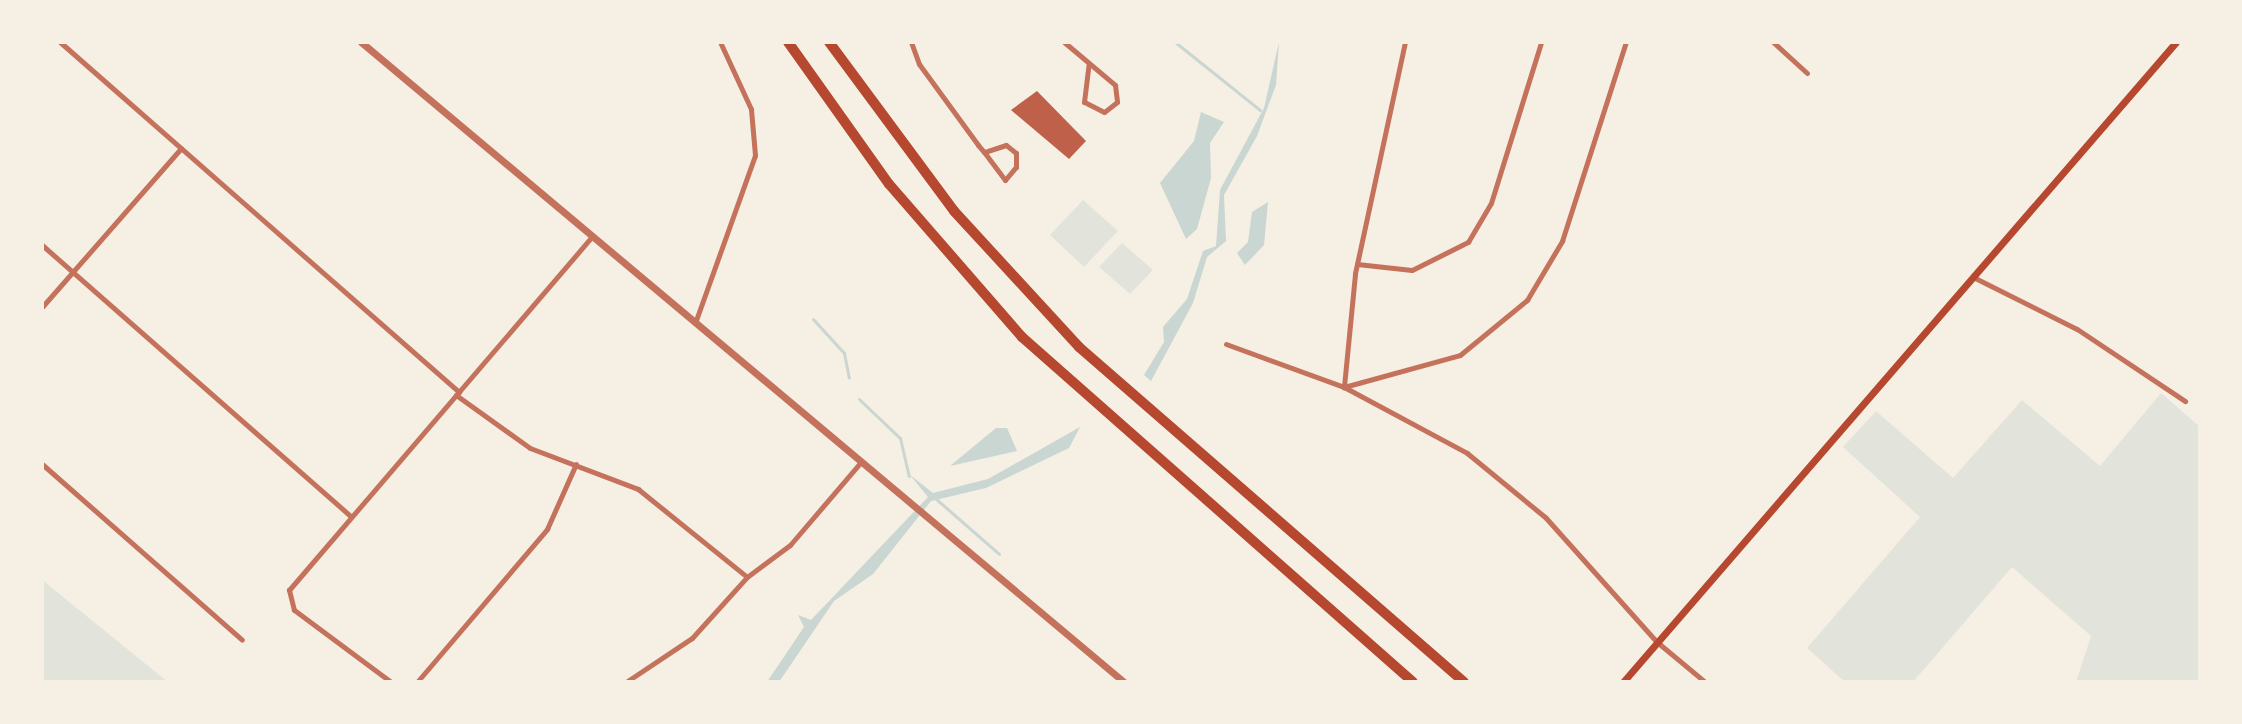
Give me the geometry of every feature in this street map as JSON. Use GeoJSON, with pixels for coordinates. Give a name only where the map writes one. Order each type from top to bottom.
{"type":"FeatureCollection","features":[{"type":"Feature","properties":{"kind":"highway"},"geometry":{"type":"LineString","coordinates":[[788,42],[889,184],[1039,354],[1413,682]]}},
{"type":"Feature","properties":{"kind":"highway"},"geometry":{"type":"LineString","coordinates":[[829,42],[954,211],[1079,347],[1464,682]]}},
{"type":"Feature","properties":{"kind":"main road"},"geometry":{"type":"LineString","coordinates":[[1623,682],[2176,42]]}},
{"type":"Feature","properties":{"kind":"street"},"geometry":{"type":"LineString","coordinates":[[60,42],[458,393],[523,444],[638,489],[747,577]]}},
{"type":"Feature","properties":{"kind":"street"},"geometry":{"type":"LineString","coordinates":[[361,42],[1124,682]]}},
{"type":"Feature","properties":{"kind":"street"},"geometry":{"type":"LineString","coordinates":[[695,325],[755,155],[751,109],[720,42]]}},
{"type":"Feature","properties":{"kind":"street"},"geometry":{"type":"LineString","coordinates":[[911,42],[984,152],[1005,180],[1016,167],[1016,153],[1006,145],[984,152]]}},
{"type":"Feature","properties":{"kind":"street"},"geometry":{"type":"LineString","coordinates":[[1064,42],[1089,64],[1118,92],[1104,112],[1084,102],[1089,64]]}},
{"type":"Feature","properties":{"kind":"street"},"geometry":{"type":"LineString","coordinates":[[1344,387],[1357,264],[1405,42]]}},
{"type":"Feature","properties":{"kind":"street"},"geometry":{"type":"LineString","coordinates":[[1357,264],[1423,268],[1450,257],[1477,232],[1541,42]]}},
{"type":"Feature","properties":{"kind":"street"},"geometry":{"type":"LineString","coordinates":[[1344,387],[1460,355],[1527,300],[1562,241],[1626,42]]}},
{"type":"Feature","properties":{"kind":"street"},"geometry":{"type":"LineString","coordinates":[[1773,42],[1807,73]]}},
{"type":"Feature","properties":{"kind":"street"},"geometry":{"type":"LineString","coordinates":[[42,307],[181,148]]}},
{"type":"Feature","properties":{"kind":"street"},"geometry":{"type":"LineString","coordinates":[[391,682],[294,610],[288,597],[295,581],[591,238]]}},
{"type":"Feature","properties":{"kind":"street"},"geometry":{"type":"LineString","coordinates":[[42,245],[351,516]]}},
{"type":"Feature","properties":{"kind":"street"},"geometry":{"type":"LineString","coordinates":[[1973,277],[2077,329],[2185,401]]}},
{"type":"Feature","properties":{"kind":"street"},"geometry":{"type":"LineString","coordinates":[[1226,344],[1344,387],[1453,444],[1510,485],[1657,642],[1705,682]]}},
{"type":"Feature","properties":{"kind":"street"},"geometry":{"type":"LineString","coordinates":[[626,682],[692,638],[747,577],[790,545],[860,463]]}},
{"type":"Feature","properties":{"kind":"street"},"geometry":{"type":"LineString","coordinates":[[42,464],[242,640]]}},
{"type":"Feature","properties":{"kind":"street"},"geometry":{"type":"LineString","coordinates":[[417,682],[547,529],[576,464]]}},
{"type":"Feature","properties":{"kind":"shaded area"},"geometry":{"type":"Polygon","coordinates":[[[1279,42],[1276,85],[1257,136],[1224,195],[1226,241],[1207,257],[1193,303],[1151,381],[1144,375],[1164,342],[1163,327],[1187,299],[1203,251],[1216,246],[1220,190],[1264,108],[1279,42]]]}},
{"type":"Feature","properties":{"kind":"shaded area"},"geometry":{"type":"Polygon","coordinates":[[[1201,112],[1224,122],[1210,143],[1211,178],[1197,229],[1186,239],[1160,183],[1194,141],[1201,112]]]}},
{"type":"Feature","properties":{"kind":"shaded area"},"geometry":{"type":"Polygon","coordinates":[[[1083,200],[1118,231],[1084,267],[1050,235],[1083,200]]]}},
{"type":"Feature","properties":{"kind":"shaded area"},"geometry":{"type":"Polygon","coordinates":[[[1268,202],[1264,245],[1245,265],[1237,253],[1248,242],[1252,212],[1268,202]]]}},
{"type":"Feature","properties":{"kind":"shaded area"},"geometry":{"type":"Polygon","coordinates":[[[1122,243],[1153,270],[1130,294],[1099,267],[1122,243]]]}},
{"type":"Feature","properties":{"kind":"shaded area"},"geometry":{"type":"Polygon","coordinates":[[[2161,393],[2200,427],[2200,682],[2076,682],[2091,636],[2012,567],[1913,682],[1845,682],[1807,648],[1920,517],[1843,447],[1876,411],[1953,478],[2022,400],[2100,466],[2161,393]]]}},
{"type":"Feature","properties":{"kind":"shaded area"},"geometry":{"type":"Polygon","coordinates":[[[1080,427],[1069,448],[986,488],[931,501],[873,574],[834,601],[779,682],[767,682],[804,627],[798,615],[811,620],[928,497],[910,475],[933,493],[988,479],[1080,427]]]}},
{"type":"Feature","properties":{"kind":"shaded area"},"geometry":{"type":"Polygon","coordinates":[[[996,428],[1007,428],[1017,451],[950,466],[996,428]]]}},
{"type":"Feature","properties":{"kind":"shaded area"},"geometry":{"type":"Polygon","coordinates":[[[42,579],[52,588],[168,682],[42,682],[42,579]]]}},
{"type":"Feature","properties":{"kind":"building"},"geometry":{"type":"Polygon","coordinates":[[[1037,91],[1086,141],[1069,159],[1011,110],[1037,91]]]}},
{"type":"Feature","properties":{"kind":"waterway"},"geometry":{"type":"LineString","coordinates":[[1175,42],[1260,110]]}},
{"type":"Feature","properties":{"kind":"waterway"},"geometry":{"type":"LineString","coordinates":[[813,319],[844,353],[849,378]]}},
{"type":"Feature","properties":{"kind":"waterway"},"geometry":{"type":"LineString","coordinates":[[859,399],[900,438],[909,476]]}},
{"type":"Feature","properties":{"kind":"waterway"},"geometry":{"type":"LineString","coordinates":[[935,498],[999,554]]}}]}
